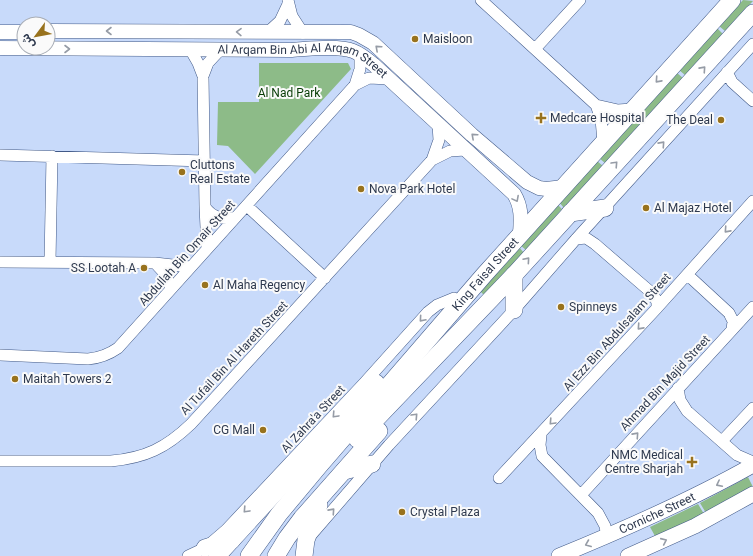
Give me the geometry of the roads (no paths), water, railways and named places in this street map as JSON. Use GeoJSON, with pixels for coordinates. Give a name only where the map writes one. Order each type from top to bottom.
{"type":"FeatureCollection","features":[{"type":"Feature","properties":{"kind":"main road","name":"King Faisal Street"},"geometry":{"type":"LineString","coordinates":[[249,556],[270,544],[319,466],[520,234],[732,0]]}},
{"type":"Feature","properties":{"kind":"main road","name":"King Faisal Street"},"geometry":{"type":"LineString","coordinates":[[261,556],[327,471],[514,276],[753,13]]}},
{"type":"Feature","properties":{"kind":"main road"},"geometry":{"type":"LineString","coordinates":[[570,213],[605,208]]}},
{"type":"Feature","properties":{"kind":"main road"},"geometry":{"type":"LineString","coordinates":[[219,550],[454,298],[472,280],[484,275]]}},
{"type":"Feature","properties":{"kind":"main road"},"geometry":{"type":"LineString","coordinates":[[514,276],[514,310]]}},
{"type":"Feature","properties":{"kind":"main road"},"geometry":{"type":"LineString","coordinates":[[270,544],[294,528],[404,403],[479,322],[485,305]]}},
{"type":"Feature","properties":{"kind":"main road"},"geometry":{"type":"LineString","coordinates":[[344,471],[372,464]]}},
{"type":"Feature","properties":{"kind":"main road","name":"Corniche Street"},"geometry":{"type":"LineString","coordinates":[[559,556],[607,537],[690,498],[753,464]]}},
{"type":"Feature","properties":{"kind":"main road"},"geometry":{"type":"LineString","coordinates":[[305,548],[314,518],[327,491]]}},
{"type":"Feature","properties":{"kind":"main road"},"geometry":{"type":"LineString","coordinates":[[628,556],[694,526],[753,494]]}},
{"type":"Feature","properties":{"kind":"street"},"geometry":{"type":"LineString","coordinates":[[481,0],[596,105],[601,119],[603,142]]}},
{"type":"Feature","properties":{"kind":"street"},"geometry":{"type":"LineString","coordinates":[[535,49],[580,0]]}},
{"type":"Feature","properties":{"kind":"street"},"geometry":{"type":"LineString","coordinates":[[268,32],[280,21],[288,2]]}},
{"type":"Feature","properties":{"kind":"street"},"geometry":{"type":"LineString","coordinates":[[288,2],[294,22],[303,33]]}},
{"type":"Feature","properties":{"kind":"street"},"geometry":{"type":"LineString","coordinates":[[0,32],[16,32]]}},
{"type":"Feature","properties":{"kind":"street","name":"Al Arqam Bin Abi Al Arqam Street"},"geometry":{"type":"LineString","coordinates":[[56,32],[347,32],[362,36],[373,43],[511,169],[528,182],[540,188],[546,189],[564,187]]}},
{"type":"Feature","properties":{"kind":"street"},"geometry":{"type":"LineString","coordinates":[[305,548],[372,464],[514,310],[576,239],[753,44]]}},
{"type":"Feature","properties":{"kind":"street","name":"Al Arqam Bin Abi Al Arqam Street"},"geometry":{"type":"LineString","coordinates":[[0,48],[220,50],[290,50],[335,48],[360,54],[374,65],[514,194],[520,207],[520,234]]}},
{"type":"Feature","properties":{"kind":"street"},"geometry":{"type":"LineString","coordinates":[[190,49],[203,76],[207,248]]}},
{"type":"Feature","properties":{"kind":"street"},"geometry":{"type":"LineString","coordinates":[[203,76],[208,63],[220,50]]}},
{"type":"Feature","properties":{"kind":"street","name":"Abdullah Bin Omair Street"},"geometry":{"type":"LineString","coordinates":[[0,355],[88,359],[99,358],[118,348],[355,84],[360,69],[360,54]]}},
{"type":"Feature","properties":{"kind":"street"},"geometry":{"type":"LineString","coordinates":[[727,72],[732,82],[753,101]]}},
{"type":"Feature","properties":{"kind":"street"},"geometry":{"type":"LineString","coordinates":[[355,84],[369,78],[393,83],[403,82],[436,111],[440,113],[449,113]]}},
{"type":"Feature","properties":{"kind":"street"},"geometry":{"type":"LineString","coordinates":[[596,105],[618,110],[632,109]]}},
{"type":"Feature","properties":{"kind":"street","name":"Al Tufail Bin Al Hareth Street"},"geometry":{"type":"LineString","coordinates":[[432,160],[439,140],[438,125]]}},
{"type":"Feature","properties":{"kind":"street"},"geometry":{"type":"LineString","coordinates":[[465,150],[474,151],[481,155],[510,180],[513,180],[515,176],[511,169]]}},
{"type":"Feature","properties":{"kind":"street","name":"Al Tufail Bin Al Hareth Street"},"geometry":{"type":"LineString","coordinates":[[0,462],[111,461],[135,458],[163,447],[178,437],[432,160],[450,151],[465,150]]}},
{"type":"Feature","properties":{"kind":"street"},"geometry":{"type":"LineString","coordinates":[[0,155],[205,161]]}},
{"type":"Feature","properties":{"kind":"street"},"geometry":{"type":"LineString","coordinates":[[50,262],[52,156]]}},
{"type":"Feature","properties":{"kind":"street","name":"Al Ezz Bin Abdulsalam Street"},"geometry":{"type":"LineString","coordinates":[[499,478],[657,308],[753,201]]}},
{"type":"Feature","properties":{"kind":"street"},"geometry":{"type":"LineString","coordinates":[[246,206],[325,278]]}},
{"type":"Feature","properties":{"kind":"street"},"geometry":{"type":"LineString","coordinates":[[205,207],[215,216],[229,219],[236,217]]}},
{"type":"Feature","properties":{"kind":"street"},"geometry":{"type":"LineString","coordinates":[[576,239],[586,238],[595,244],[653,294],[657,308]]}},
{"type":"Feature","properties":{"kind":"street"},"geometry":{"type":"LineString","coordinates":[[0,262],[155,263],[190,267]]}},
{"type":"Feature","properties":{"kind":"street"},"geometry":{"type":"LineString","coordinates":[[155,263],[166,275],[171,289]]}},
{"type":"Feature","properties":{"kind":"street"},"geometry":{"type":"LineString","coordinates":[[684,278],[689,277],[729,313],[733,321],[732,330]]}},
{"type":"Feature","properties":{"kind":"street","name":"Al Zahra'a Street"},"geometry":{"type":"LineString","coordinates":[[188,556],[219,550],[216,540],[232,525],[366,381],[428,312],[437,305],[454,298]]}},
{"type":"Feature","properties":{"kind":"street","name":"Ahmad Bin Majid Street"},"geometry":{"type":"LineString","coordinates":[[581,495],[753,307]]}},
{"type":"Feature","properties":{"kind":"street"},"geometry":{"type":"LineString","coordinates":[[678,388],[680,400],[683,406],[738,455],[753,464]]}},
{"type":"Feature","properties":{"kind":"street"},"geometry":{"type":"LineString","coordinates":[[722,441],[753,408]]}},
{"type":"Feature","properties":{"kind":"street"},"geometry":{"type":"LineString","coordinates":[[541,434],[540,445],[542,456]]}},
{"type":"Feature","properties":{"kind":"street"},"geometry":{"type":"LineString","coordinates":[[521,454],[542,456],[601,517],[605,526],[607,537]]}},
{"type":"Feature","properties":{"kind":"place","name":"Maisloon"},"geometry":{"type":"Point","coordinates":[415,39]}},
{"type":"Feature","properties":{"kind":"place","name":"Medcare Hospital"},"geometry":{"type":"Point","coordinates":[541,118]}},
{"type":"Feature","properties":{"kind":"place","name":"The Deal"},"geometry":{"type":"Point","coordinates":[721,120]}},
{"type":"Feature","properties":{"kind":"place","name":"Cluttons Real Estate"},"geometry":{"type":"Point","coordinates":[182,172]}},
{"type":"Feature","properties":{"kind":"place","name":"Nova Park Hotel"},"geometry":{"type":"Point","coordinates":[361,189]}},
{"type":"Feature","properties":{"kind":"place","name":"Al Majaz Hotel"},"geometry":{"type":"Point","coordinates":[646,208]}},
{"type":"Feature","properties":{"kind":"place","name":"SS Lootah A"},"geometry":{"type":"Point","coordinates":[144,268]}},
{"type":"Feature","properties":{"kind":"place","name":"Al Maha Regency"},"geometry":{"type":"Point","coordinates":[205,285]}},
{"type":"Feature","properties":{"kind":"place","name":"Spinneys"},"geometry":{"type":"Point","coordinates":[561,307]}},
{"type":"Feature","properties":{"kind":"place","name":"Maitah Towers 2"},"geometry":{"type":"Point","coordinates":[15,379]}},
{"type":"Feature","properties":{"kind":"place","name":"CG Mall"},"geometry":{"type":"Point","coordinates":[263,430]}},
{"type":"Feature","properties":{"kind":"place","name":"NMC Medical Centre Sharjah"},"geometry":{"type":"Point","coordinates":[692,462]}},
{"type":"Feature","properties":{"kind":"place","name":"Crystal Plaza"},"geometry":{"type":"Point","coordinates":[402,512]}},
{"type":"Feature","properties":{"kind":"park label","name":"Al Nad Park"},"geometry":{"type":"Point","coordinates":[289,93]}}]}
